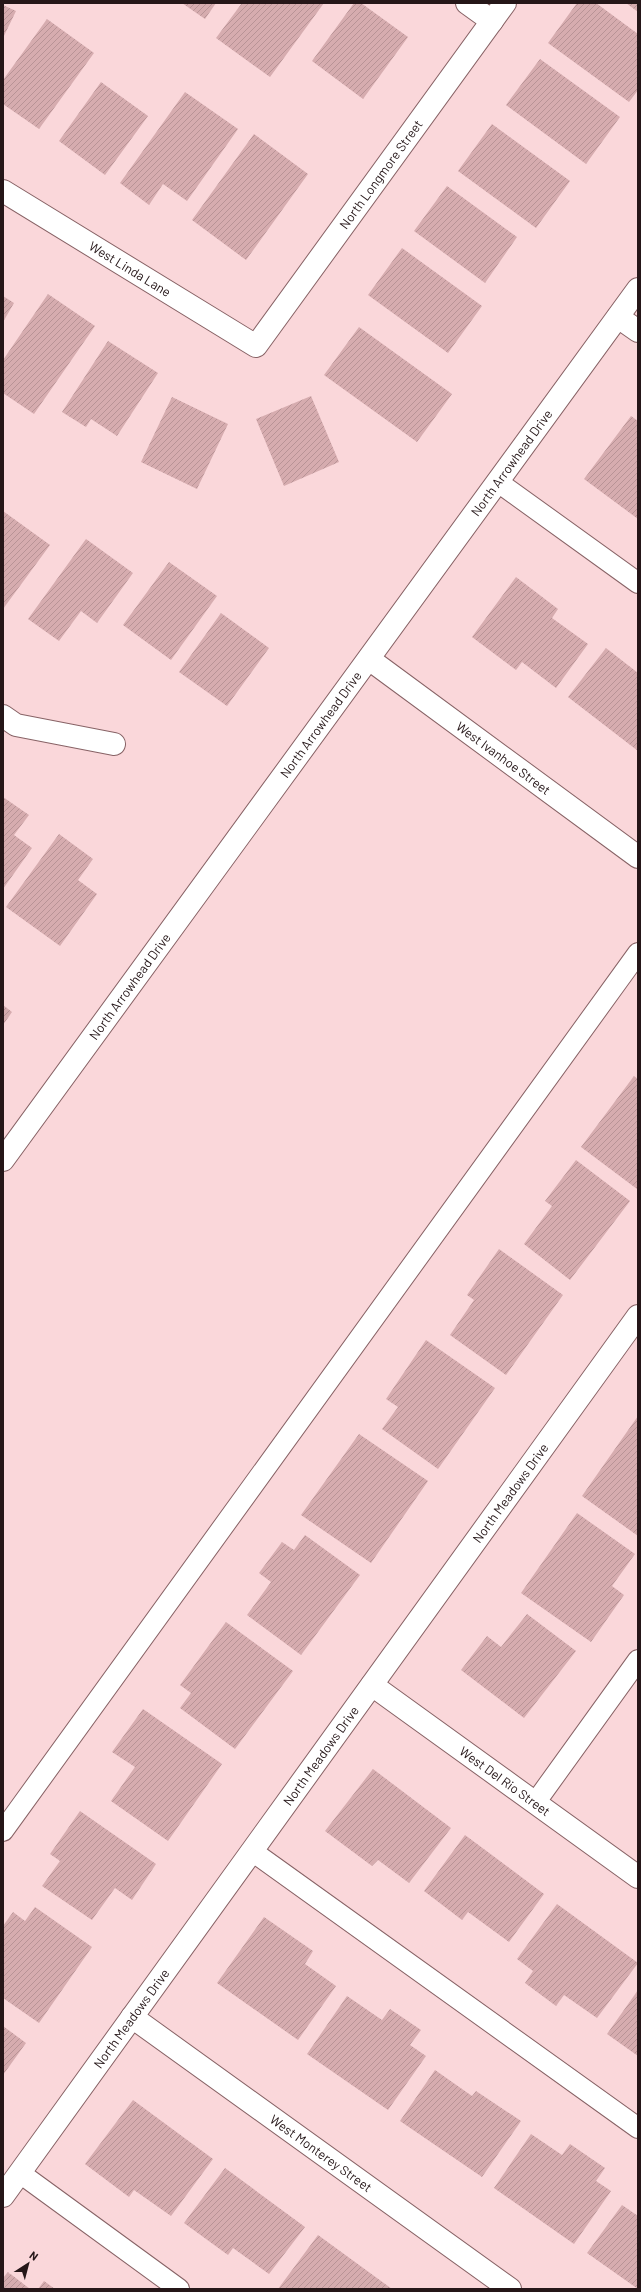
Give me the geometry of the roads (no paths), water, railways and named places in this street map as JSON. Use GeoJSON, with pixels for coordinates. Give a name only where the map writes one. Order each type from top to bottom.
{"type":"FeatureCollection","features":[{"type":"Feature","properties":{"kind":"street"},"geometry":{"type":"LineString","coordinates":[[467,3],[492,21]]}},
{"type":"Feature","properties":{"kind":"street","name":"North Longmore Street"},"geometry":{"type":"LineString","coordinates":[[256,346],[505,3]]}},
{"type":"Feature","properties":{"kind":"street","name":"West Linda Lane"},"geometry":{"type":"LineString","coordinates":[[3,191],[256,346]]}},
{"type":"Feature","properties":{"kind":"street","name":"North Arrowhead Drive"},"geometry":{"type":"LineString","coordinates":[[3,1160],[638,288]]}},
{"type":"Feature","properties":{"kind":"street"},"geometry":{"type":"LineString","coordinates":[[618,317],[638,331]]}},
{"type":"Feature","properties":{"kind":"street","name":"West Ivanhoe Street"},"geometry":{"type":"LineString","coordinates":[[369,659],[638,857]]}},
{"type":"Feature","properties":{"kind":"street"},"geometry":{"type":"LineString","coordinates":[[3,716],[16,725],[114,744]]}},
{"type":"Feature","properties":{"kind":"street","name":"North Meadows Drive"},"geometry":{"type":"LineString","coordinates":[[3,2196],[638,1316]]}},
{"type":"Feature","properties":{"kind":"street","name":"West Del Rio Street"},"geometry":{"type":"LineString","coordinates":[[372,1685],[638,1877]]}},
{"type":"Feature","properties":{"kind":"street","name":"West Monterey Street"},"geometry":{"type":"LineString","coordinates":[[132,2017],[510,2289]]}},
{"type":"Feature","properties":{"kind":"lane"},"geometry":{"type":"LineString","coordinates":[[498,482],[638,583]]}},
{"type":"Feature","properties":{"kind":"lane"},"geometry":{"type":"LineString","coordinates":[[3,1830],[638,953]]}},
{"type":"Feature","properties":{"kind":"lane"},"geometry":{"type":"LineString","coordinates":[[535,1803],[638,1660]]}},
{"type":"Feature","properties":{"kind":"lane"},"geometry":{"type":"LineString","coordinates":[[252,1850],[638,2128]]}},
{"type":"Feature","properties":{"kind":"lane"},"geometry":{"type":"LineString","coordinates":[[20,2173],[179,2289]]}}]}
